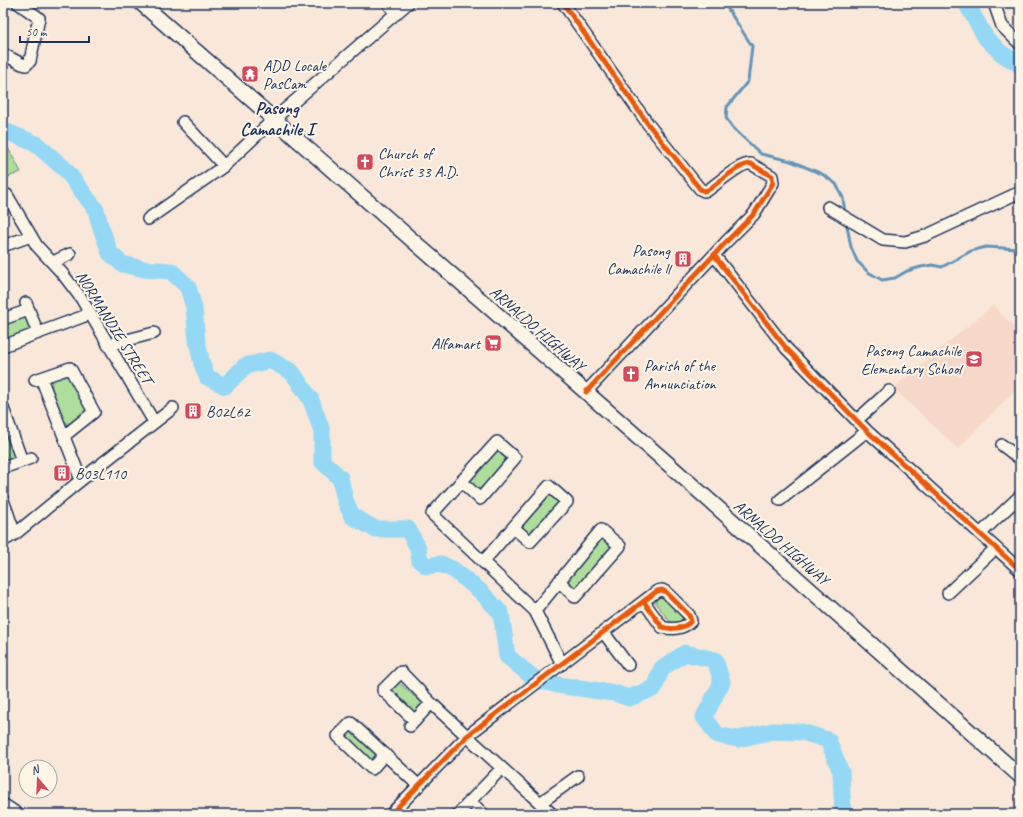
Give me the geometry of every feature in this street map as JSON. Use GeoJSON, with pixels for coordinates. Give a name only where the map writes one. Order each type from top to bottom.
{"type":"FeatureCollection","features":[{"type":"Feature","properties":{"kind":"main road","name":"ARNALDO HIGHWAY"},"geometry":{"type":"LineString","coordinates":[[141,3],[586,392],[1020,776]]}},
{"type":"Feature","properties":{"kind":"street"},"geometry":{"type":"LineString","coordinates":[[3,54],[22,64],[26,65],[30,61],[39,18],[18,3]]}},
{"type":"Feature","properties":{"kind":"street"},"geometry":{"type":"LineString","coordinates":[[388,3],[396,14]]}},
{"type":"Feature","properties":{"kind":"street"},"geometry":{"type":"LineString","coordinates":[[148,219],[224,166],[274,119],[408,3]]}},
{"type":"Feature","properties":{"kind":"street"},"geometry":{"type":"LineString","coordinates":[[563,3],[648,124],[700,189],[704,191],[708,190],[740,166],[747,163],[772,176],[773,183],[754,214],[586,392]]}},
{"type":"Feature","properties":{"kind":"street"},"geometry":{"type":"LineString","coordinates":[[994,3],[1002,26],[1020,44]]}},
{"type":"Feature","properties":{"kind":"street"},"geometry":{"type":"LineString","coordinates":[[183,122],[224,166]]}},
{"type":"Feature","properties":{"kind":"street"},"geometry":{"type":"LineString","coordinates":[[828,207],[883,240],[905,242],[926,236],[1020,192]]}},
{"type":"Feature","properties":{"kind":"street","name":"NORMANDIE STREET"},"geometry":{"type":"LineString","coordinates":[[3,195],[7,196],[37,246],[53,262],[72,285],[154,422]]}},
{"type":"Feature","properties":{"kind":"street"},"geometry":{"type":"LineString","coordinates":[[3,246],[31,236]]}},
{"type":"Feature","properties":{"kind":"street"},"geometry":{"type":"LineString","coordinates":[[53,262],[70,254]]}},
{"type":"Feature","properties":{"kind":"street"},"geometry":{"type":"LineString","coordinates":[[714,255],[786,348],[867,431],[1020,570]]}},
{"type":"Feature","properties":{"kind":"street"},"geometry":{"type":"LineString","coordinates":[[3,319],[27,306],[38,333]]}},
{"type":"Feature","properties":{"kind":"street"},"geometry":{"type":"LineString","coordinates":[[3,346],[90,314]]}},
{"type":"Feature","properties":{"kind":"street"},"geometry":{"type":"LineString","coordinates":[[108,345],[154,333]]}},
{"type":"Feature","properties":{"kind":"street"},"geometry":{"type":"LineString","coordinates":[[64,436],[94,412],[70,368],[38,379],[64,436],[81,480]]}},
{"type":"Feature","properties":{"kind":"street"},"geometry":{"type":"LineString","coordinates":[[857,420],[889,391]]}},
{"type":"Feature","properties":{"kind":"street"},"geometry":{"type":"LineString","coordinates":[[3,408],[27,459],[3,468]]}},
{"type":"Feature","properties":{"kind":"street"},"geometry":{"type":"LineString","coordinates":[[3,541],[15,534],[173,408]]}},
{"type":"Feature","properties":{"kind":"street"},"geometry":{"type":"LineString","coordinates":[[780,500],[867,431]]}},
{"type":"Feature","properties":{"kind":"street"},"geometry":{"type":"LineString","coordinates":[[461,481],[480,498],[515,458],[497,442],[461,481],[432,514],[535,611],[562,664]]}},
{"type":"Feature","properties":{"kind":"street"},"geometry":{"type":"LineString","coordinates":[[1002,445],[1020,459]]}},
{"type":"Feature","properties":{"kind":"street"},"geometry":{"type":"LineString","coordinates":[[484,562],[549,486],[567,502],[530,542],[514,528]]}},
{"type":"Feature","properties":{"kind":"street"},"geometry":{"type":"LineString","coordinates":[[980,534],[1020,496]]}},
{"type":"Feature","properties":{"kind":"street"},"geometry":{"type":"LineString","coordinates":[[3,500],[15,534]]}},
{"type":"Feature","properties":{"kind":"street"},"geometry":{"type":"LineString","coordinates":[[535,611],[559,581],[601,530],[620,546],[575,597],[559,581]]}},
{"type":"Feature","properties":{"kind":"street"},"geometry":{"type":"LineString","coordinates":[[948,593],[996,548]]}},
{"type":"Feature","properties":{"kind":"street"},"geometry":{"type":"LineString","coordinates":[[392,814],[467,736],[644,602]]}},
{"type":"Feature","properties":{"kind":"street"},"geometry":{"type":"LineString","coordinates":[[604,633],[628,665]]}},
{"type":"Feature","properties":{"kind":"street"},"geometry":{"type":"LineString","coordinates":[[431,703],[413,723],[383,690],[401,672],[431,703],[552,814]]}},
{"type":"Feature","properties":{"kind":"street"},"geometry":{"type":"LineString","coordinates":[[385,754],[419,786]]}},
{"type":"Feature","properties":{"kind":"street"},"geometry":{"type":"LineString","coordinates":[[458,814],[502,768]]}},
{"type":"Feature","properties":{"kind":"street"},"geometry":{"type":"LineString","coordinates":[[540,803],[578,776]]}},
{"type":"Feature","properties":{"kind":"street"},"geometry":{"type":"LineString","coordinates":[[470,801],[484,814]]}},
{"type":"Feature","properties":{"kind":"street"},"geometry":{"type":"LineString","coordinates":[[3,804],[18,814]]}},
{"type":"Feature","properties":{"kind":"shaded area","name":"Pasong Camachile Elementary School"},"geometry":{"type":"Polygon","coordinates":[[[993,305],[1020,333],[1020,385],[958,449],[893,388],[993,305]]]}},
{"type":"Feature","properties":{"kind":"green space"},"geometry":{"type":"Polygon","coordinates":[[[3,139],[21,172],[3,179],[3,139]]]}},
{"type":"Feature","properties":{"kind":"green space"},"geometry":{"type":"Polygon","coordinates":[[[22,317],[27,320],[29,324],[27,332],[3,341],[3,323],[22,317]]]}},
{"type":"Feature","properties":{"kind":"green space"},"geometry":{"type":"Polygon","coordinates":[[[61,373],[68,375],[86,406],[85,414],[74,424],[67,423],[62,419],[54,400],[52,380],[61,373]]]}},
{"type":"Feature","properties":{"kind":"green space"},"geometry":{"type":"Polygon","coordinates":[[[3,420],[15,455],[14,458],[3,466],[3,420]]]}},
{"type":"Feature","properties":{"kind":"green space"},"geometry":{"type":"Polygon","coordinates":[[[498,450],[506,457],[506,460],[483,488],[477,490],[471,488],[468,479],[492,451],[498,450]]]}},
{"type":"Feature","properties":{"kind":"green space"},"geometry":{"type":"Polygon","coordinates":[[[548,494],[551,494],[559,502],[559,505],[529,536],[520,528],[521,522],[548,494]]]}},
{"type":"Feature","properties":{"kind":"green space"},"geometry":{"type":"Polygon","coordinates":[[[600,539],[603,539],[611,544],[611,550],[578,587],[571,586],[567,580],[600,539]]]}},
{"type":"Feature","properties":{"kind":"green space"},"geometry":{"type":"Polygon","coordinates":[[[662,596],[665,597],[682,617],[682,622],[672,624],[656,604],[656,598],[662,596]]]}},
{"type":"Feature","properties":{"kind":"green space"},"geometry":{"type":"Polygon","coordinates":[[[398,682],[422,703],[423,705],[415,712],[392,691],[391,689],[398,682]]]}},
{"type":"Feature","properties":{"kind":"green space"},"geometry":{"type":"Polygon","coordinates":[[[350,730],[378,755],[373,761],[371,761],[346,739],[346,733],[350,730]]]}},
{"type":"Feature","properties":{"kind":"waterway"},"geometry":{"type":"LineString","coordinates":[[724,3],[752,46],[748,81],[727,107],[726,118],[734,129],[761,154],[791,161],[822,174],[836,184],[843,198],[845,214]]}},
{"type":"Feature","properties":{"kind":"waterway"},"geometry":{"type":"LineString","coordinates":[[966,3],[986,38],[1001,53],[1020,65]]}},
{"type":"Feature","properties":{"kind":"waterway"},"geometry":{"type":"LineString","coordinates":[[3,130],[36,144],[66,170],[96,210],[110,253],[122,264],[144,269],[171,271],[188,287],[194,308],[197,341],[202,364],[207,377],[225,386],[245,366],[270,360],[292,372],[311,400],[322,431],[322,461],[340,478],[345,500],[352,516],[375,529],[408,529],[418,548],[420,561],[427,566],[441,564],[454,570],[480,591],[501,613],[507,656],[535,679],[558,685],[614,693],[629,698],[654,688],[662,668],[685,653],[715,660],[722,682],[704,717],[717,735],[738,739],[773,731],[802,732],[828,740],[841,772],[843,814]]}},
{"type":"Feature","properties":{"kind":"waterway"},"geometry":{"type":"LineString","coordinates":[[846,221],[851,247],[857,261],[868,272],[882,280],[895,278],[907,271],[921,267],[932,265],[942,267],[971,251],[986,247],[1020,249]]}},
{"type":"Feature","properties":{"kind":"cycle path"},"geometry":{"type":"LineString","coordinates":[[563,3],[648,124],[700,189],[704,191],[708,190],[729,174],[747,164],[751,164],[772,176],[773,183],[754,214],[586,392]]}},
{"type":"Feature","properties":{"kind":"cycle path"},"geometry":{"type":"LineString","coordinates":[[714,255],[786,348],[867,431],[1020,570]]}},
{"type":"Feature","properties":{"kind":"cycle path"},"geometry":{"type":"LineString","coordinates":[[391,814],[467,736],[657,591],[662,590],[666,592],[689,615],[691,621],[685,626],[677,628],[662,627],[644,602]]}},
{"type":"Feature","properties":{"kind":"place","name":"ADD Locale PasCam"},"geometry":{"type":"Point","coordinates":[250,74]}},
{"type":"Feature","properties":{"kind":"place","name":"Church of Christ 33 A.D."},"geometry":{"type":"Point","coordinates":[365,162]}},
{"type":"Feature","properties":{"kind":"place","name":"Pasong Camachile ll"},"geometry":{"type":"Point","coordinates":[683,259]}},
{"type":"Feature","properties":{"kind":"place","name":"Alfamart"},"geometry":{"type":"Point","coordinates":[493,343]}},
{"type":"Feature","properties":{"kind":"place","name":"Pasong Camachile Elementary School"},"geometry":{"type":"Point","coordinates":[974,359]}},
{"type":"Feature","properties":{"kind":"place","name":"Parish of the Annunciation"},"geometry":{"type":"Point","coordinates":[631,374]}},
{"type":"Feature","properties":{"kind":"place","name":"B02L62"},"geometry":{"type":"Point","coordinates":[193,411]}},
{"type":"Feature","properties":{"kind":"place","name":"B03L110"},"geometry":{"type":"Point","coordinates":[62,473]}},
{"type":"Feature","properties":{"kind":"district","name":"Pasong Camachile I"},"geometry":{"type":"Point","coordinates":[277,118]}}]}
